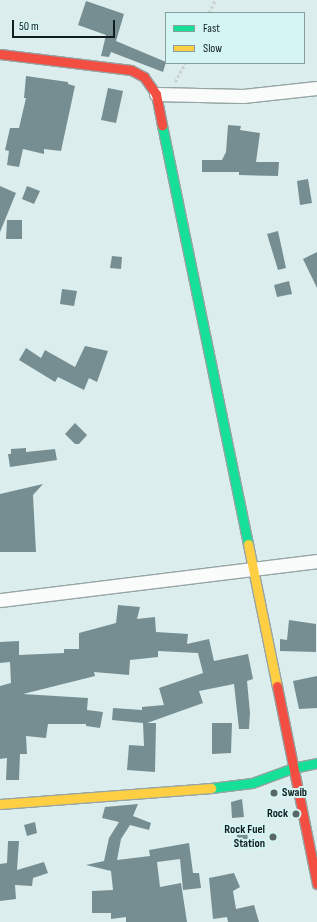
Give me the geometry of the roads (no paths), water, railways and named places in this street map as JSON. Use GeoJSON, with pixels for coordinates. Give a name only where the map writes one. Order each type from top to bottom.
{"type":"FeatureCollection","features":[{"type":"Feature","properties":{"kind":"street"},"geometry":{"type":"LineString","coordinates":[[0,54],[131,70],[144,77],[156,94],[255,570],[292,768],[317,884]]}},
{"type":"Feature","properties":{"kind":"street"},"geometry":{"type":"LineString","coordinates":[[156,94],[243,96],[317,88]]}},
{"type":"Feature","properties":{"kind":"street"},"geometry":{"type":"LineString","coordinates":[[0,600],[255,570],[317,561]]}},
{"type":"Feature","properties":{"kind":"street"},"geometry":{"type":"LineString","coordinates":[[0,804],[231,787],[252,783],[292,768],[317,763]]}},
{"type":"Feature","properties":{"kind":"place","name":"Swaib"},"geometry":{"type":"Point","coordinates":[274,793]}},
{"type":"Feature","properties":{"kind":"place","name":"Rock"},"geometry":{"type":"Point","coordinates":[296,814]}},
{"type":"Feature","properties":{"kind":"place","name":"Rock Fuel Station"},"geometry":{"type":"Point","coordinates":[273,837]}}]}
